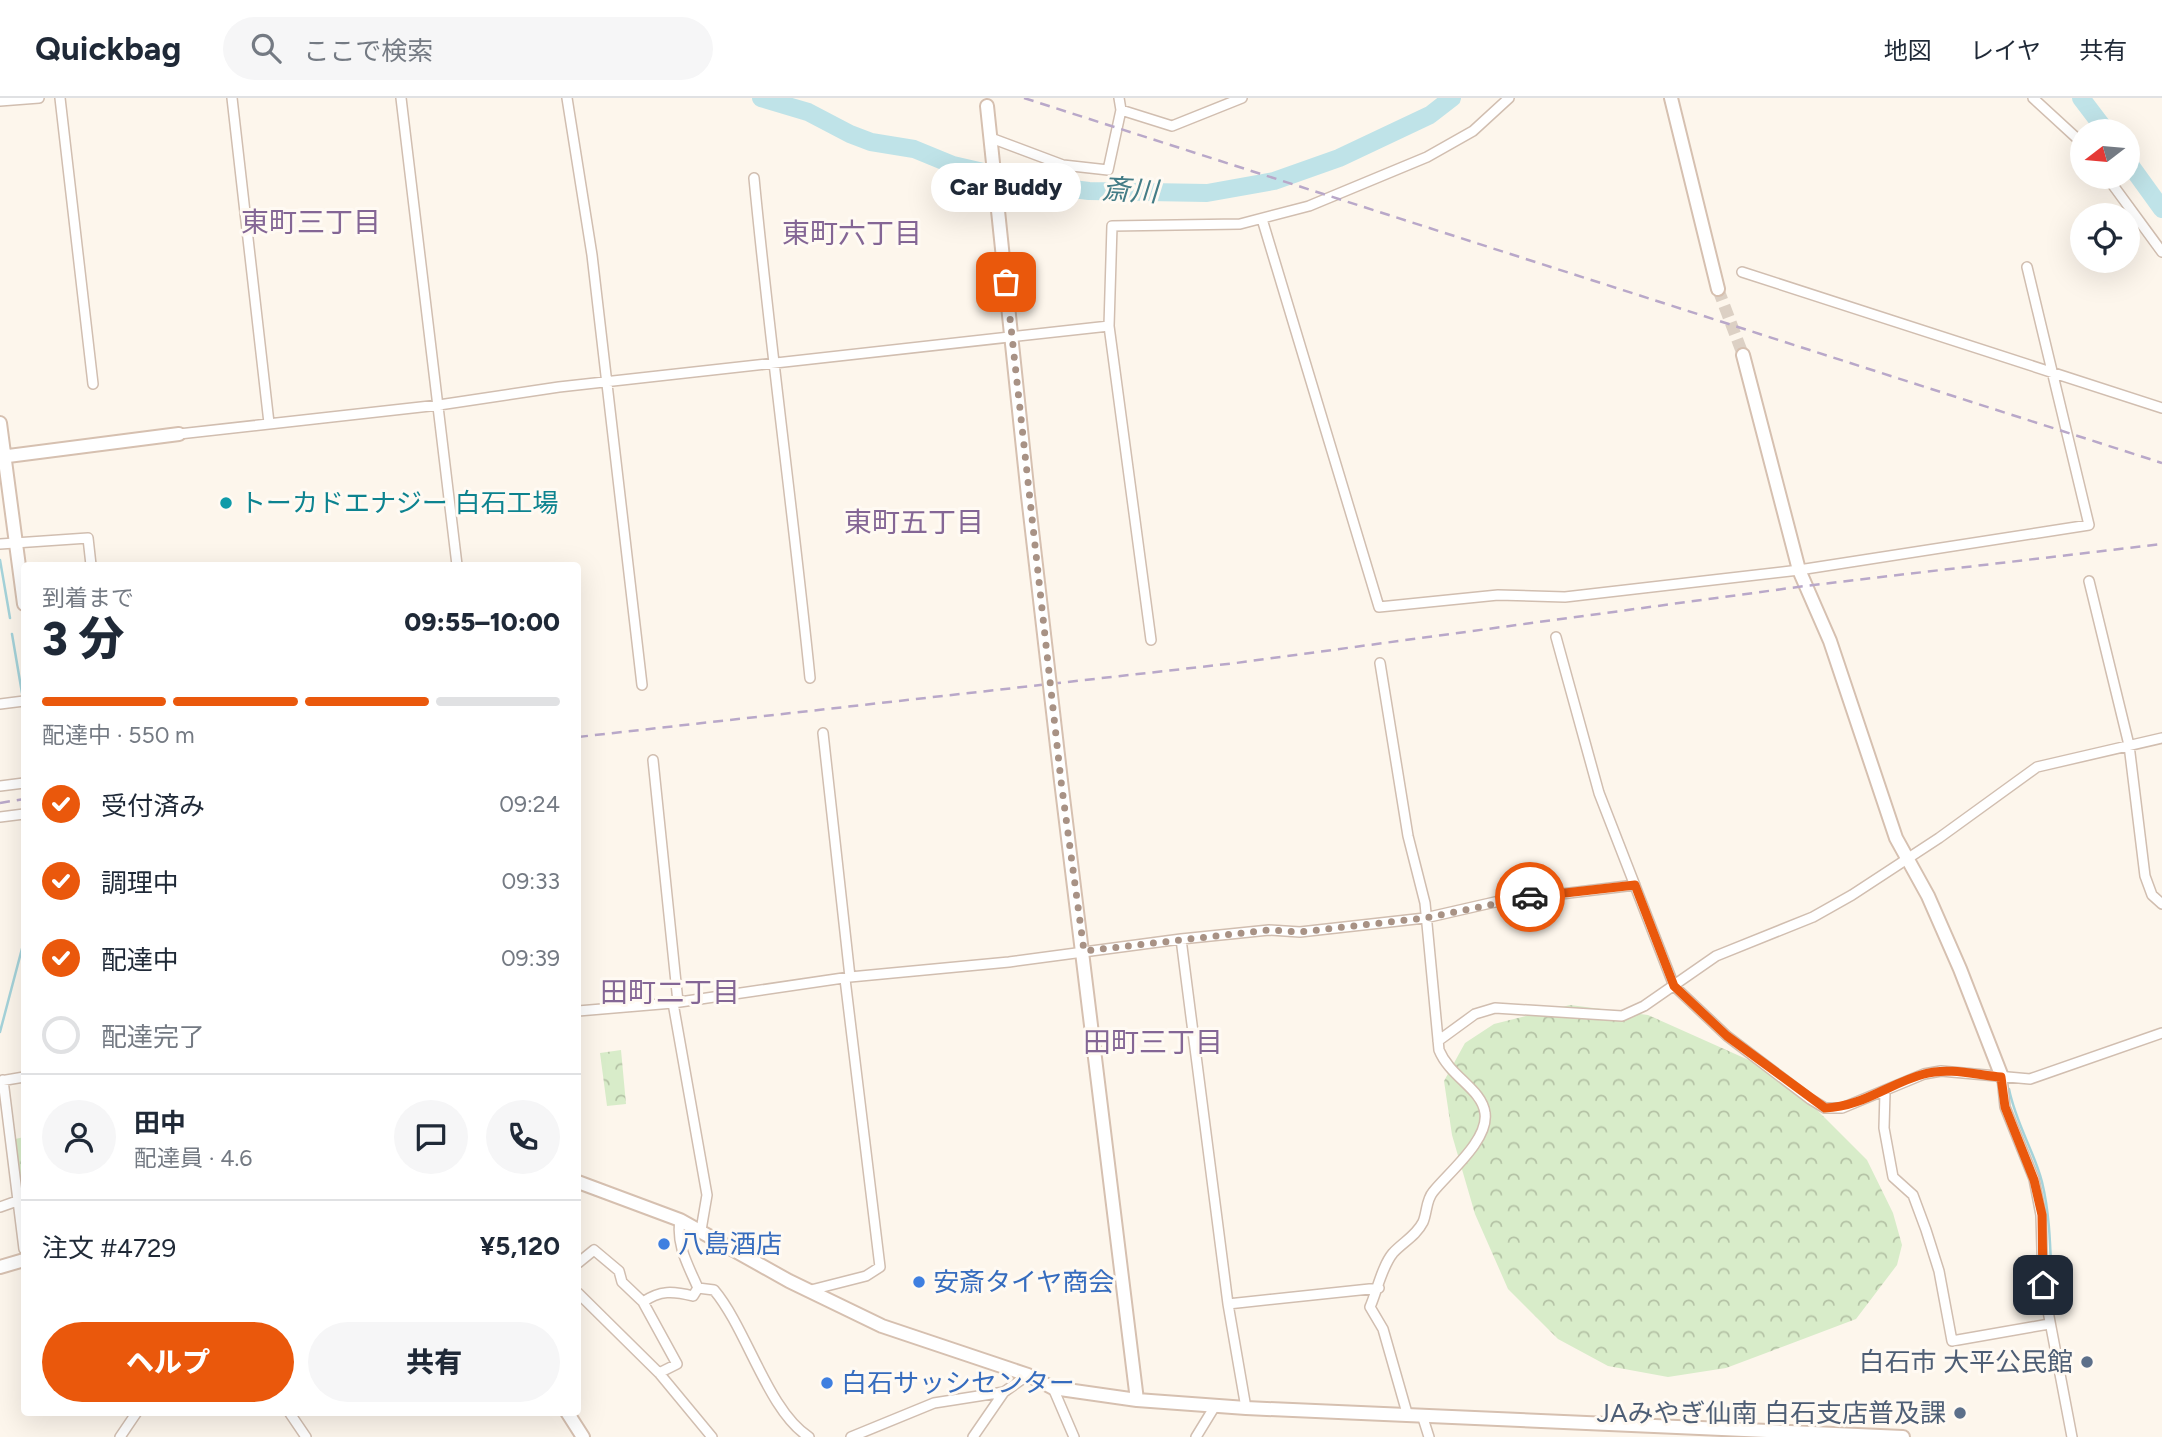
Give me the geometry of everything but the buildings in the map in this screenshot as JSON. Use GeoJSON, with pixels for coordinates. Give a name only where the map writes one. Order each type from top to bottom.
{"type":"FeatureCollection","features":[{"type":"Feature","properties":{"kind":"street"},"geometry":{"type":"LineString","coordinates":[[0,101],[39,98]]}},
{"type":"Feature","properties":{"kind":"street"},"geometry":{"type":"LineString","coordinates":[[60,98],[93,384]]}},
{"type":"Feature","properties":{"kind":"street"},"geometry":{"type":"LineString","coordinates":[[232,98],[269,423]]}},
{"type":"Feature","properties":{"kind":"street"},"geometry":{"type":"LineString","coordinates":[[401,98],[457,562]]}},
{"type":"Feature","properties":{"kind":"street"},"geometry":{"type":"LineString","coordinates":[[567,98],[592,255],[642,685]]}},
{"type":"Feature","properties":{"kind":"street"},"geometry":{"type":"LineString","coordinates":[[991,141],[1063,165],[1108,170],[1121,110],[1119,98]]}},
{"type":"Feature","properties":{"kind":"street"},"geometry":{"type":"LineString","coordinates":[[1121,110],[1171,126],[1242,98]]}},
{"type":"Feature","properties":{"kind":"street"},"geometry":{"type":"LineString","coordinates":[[1151,640],[1109,326],[1112,226],[1240,224],[1308,206],[1411,166],[1473,131],[1509,98]]}},
{"type":"Feature","properties":{"kind":"street"},"geometry":{"type":"LineString","coordinates":[[1671,98],[1718,289]]}},
{"type":"Feature","properties":{"kind":"street"},"geometry":{"type":"LineString","coordinates":[[2033,98],[2070,132]]}},
{"type":"Feature","properties":{"kind":"street"},"geometry":{"type":"LineString","coordinates":[[987,106],[1010,337],[1061,781],[1084,951],[1137,1400]]}},
{"type":"Feature","properties":{"kind":"street"},"geometry":{"type":"LineString","coordinates":[[754,178],[772,363],[792,506],[810,678]]}},
{"type":"Feature","properties":{"kind":"street"},"geometry":{"type":"LineString","coordinates":[[2115,189],[2162,253]]}},
{"type":"Feature","properties":{"kind":"street"},"geometry":{"type":"LineString","coordinates":[[1262,219],[1379,607],[1498,595],[1565,597],[1799,570],[2089,525],[2027,267]]}},
{"type":"Feature","properties":{"kind":"street"},"geometry":{"type":"LineString","coordinates":[[1742,272],[2162,408]]}},
{"type":"Feature","properties":{"kind":"street"},"geometry":{"type":"LineString","coordinates":[[2,457],[269,423],[439,405],[498,395],[1109,326]]}},
{"type":"Feature","properties":{"kind":"street"},"geometry":{"type":"LineString","coordinates":[[1743,355],[1799,570],[1830,642],[1896,838],[1928,896],[1960,969],[2001,1077],[2005,1107],[2034,1180],[2042,1215],[2043,1285],[2072,1437]]}},
{"type":"Feature","properties":{"kind":"street"},"geometry":{"type":"LineString","coordinates":[[0,423],[2,457],[21,581]]}},
{"type":"Feature","properties":{"kind":"street"},"geometry":{"type":"LineString","coordinates":[[0,544],[88,538],[91,562]]}},
{"type":"Feature","properties":{"kind":"street"},"geometry":{"type":"LineString","coordinates":[[2089,581],[2129,746],[2145,876],[2152,895],[2162,904]]}},
{"type":"Feature","properties":{"kind":"street"},"geometry":{"type":"LineString","coordinates":[[1556,636],[1599,793],[1674,986],[1727,1036],[1825,1108],[1842,1108],[1924,1074],[1941,1071],[2030,1079],[2162,1033]]}},
{"type":"Feature","properties":{"kind":"street"},"geometry":{"type":"LineString","coordinates":[[1380,663],[1408,835],[1425,903],[1438,1041],[1446,1065],[1481,1100],[1486,1115],[1484,1125],[1468,1154],[1431,1195],[1423,1222],[1412,1238],[1393,1254],[1370,1307],[1383,1329],[1407,1413]]}},
{"type":"Feature","properties":{"kind":"street"},"geometry":{"type":"LineString","coordinates":[[0,705],[21,702]]}},
{"type":"Feature","properties":{"kind":"street"},"geometry":{"type":"LineString","coordinates":[[811,1290],[866,1276],[880,1267],[823,733]]}},
{"type":"Feature","properties":{"kind":"street"},"geometry":{"type":"LineString","coordinates":[[1438,1041],[1475,1014],[1495,1008],[1622,1016],[1644,1006],[1716,956],[1813,917],[1907,860],[2037,767],[2162,738]]}},
{"type":"Feature","properties":{"kind":"street"},"geometry":{"type":"LineString","coordinates":[[653,761],[675,1002],[707,1195],[701,1230]]}},
{"type":"Feature","properties":{"kind":"street"},"geometry":{"type":"LineString","coordinates":[[0,786],[21,783]]}},
{"type":"Feature","properties":{"kind":"street"},"geometry":{"type":"LineString","coordinates":[[0,817],[21,814]]}},
{"type":"Feature","properties":{"kind":"street"},"geometry":{"type":"LineString","coordinates":[[581,1011],[675,1002],[848,978],[1009,962],[1181,939],[1269,930],[1300,932],[1425,918],[1506,901],[1635,885]]}},
{"type":"Feature","properties":{"kind":"street"},"geometry":{"type":"LineString","coordinates":[[1181,939],[1228,1304],[1246,1408]]}},
{"type":"Feature","properties":{"kind":"street"},"geometry":{"type":"LineString","coordinates":[[21,1077],[2,1080],[21,1228]]}},
{"type":"Feature","properties":{"kind":"street"},"geometry":{"type":"LineString","coordinates":[[1885,1092],[1884,1128],[1893,1177],[1913,1195],[1926,1230],[1939,1271],[1952,1341],[2049,1324]]}},
{"type":"Feature","properties":{"kind":"street"},"geometry":{"type":"LineString","coordinates":[[581,1183],[680,1220],[789,1282],[883,1326],[1028,1375],[1053,1388],[1137,1400],[1246,1408],[1407,1413],[1903,1437]]}},
{"type":"Feature","properties":{"kind":"street"},"geometry":{"type":"LineString","coordinates":[[0,1207],[17,1201]]}},
{"type":"Feature","properties":{"kind":"street"},"geometry":{"type":"LineString","coordinates":[[680,1220],[678,1233],[683,1254],[698,1288]]}},
{"type":"Feature","properties":{"kind":"street"},"geometry":{"type":"LineString","coordinates":[[581,1261],[594,1250],[619,1271],[622,1282],[643,1302],[677,1364],[659,1373]]}},
{"type":"Feature","properties":{"kind":"street"},"geometry":{"type":"LineString","coordinates":[[0,1267],[21,1261]]}},
{"type":"Feature","properties":{"kind":"street"},"geometry":{"type":"LineString","coordinates":[[643,1302],[656,1293],[674,1291],[693,1296],[698,1288]]}},
{"type":"Feature","properties":{"kind":"street"},"geometry":{"type":"LineString","coordinates":[[698,1288],[714,1290],[727,1306],[780,1404],[797,1430],[809,1437]]}},
{"type":"Feature","properties":{"kind":"street"},"geometry":{"type":"LineString","coordinates":[[1228,1304],[1379,1288]]}},
{"type":"Feature","properties":{"kind":"street"},"geometry":{"type":"LineString","coordinates":[[581,1296],[659,1373],[712,1437]]}},
{"type":"Feature","properties":{"kind":"street"},"geometry":{"type":"LineString","coordinates":[[973,1437],[1004,1392],[1028,1375]]}},
{"type":"Feature","properties":{"kind":"street"},"geometry":{"type":"LineString","coordinates":[[1053,1388],[1074,1437]]}},
{"type":"Feature","properties":{"kind":"street"},"geometry":{"type":"LineString","coordinates":[[851,1437],[934,1403],[1004,1392]]}},
{"type":"Feature","properties":{"kind":"street"},"geometry":{"type":"LineString","coordinates":[[1196,1437],[1215,1406]]}},
{"type":"Feature","properties":{"kind":"street"},"geometry":{"type":"LineString","coordinates":[[1422,1415],[1429,1437]]}},
{"type":"Feature","properties":{"kind":"street"},"geometry":{"type":"LineString","coordinates":[[120,1437],[134,1416]]}},
{"type":"Feature","properties":{"kind":"street"},"geometry":{"type":"LineString","coordinates":[[292,1416],[306,1437]]}},
{"type":"Feature","properties":{"kind":"street"},"geometry":{"type":"LineString","coordinates":[[570,1416],[583,1437]]}},
{"type":"Feature","properties":{"kind":"street"},"geometry":{"type":"LineString","coordinates":[[1765,1437],[1778,1431]]}},
{"type":"Feature","properties":{"kind":"green space"},"geometry":{"type":"Polygon","coordinates":[[[1570,1005],[1648,1015],[1782,1075],[1867,1160],[1893,1213],[1902,1245],[1897,1265],[1856,1319],[1726,1368],[1668,1377],[1608,1366],[1558,1339],[1508,1289],[1475,1214],[1452,1135],[1444,1081],[1465,1043],[1494,1024],[1570,1005]]]}},
{"type":"Feature","properties":{"kind":"green space"},"geometry":{"type":"Polygon","coordinates":[[[621,1050],[626,1104],[607,1106],[600,1053],[621,1050]]]}},
{"type":"Feature","properties":{"kind":"green space"},"geometry":{"type":"Polygon","coordinates":[[[21,1138],[21,1224],[11,1140],[21,1138]]]}},
{"type":"Feature","properties":{"kind":"waterway","name":"斎川"},"geometry":{"type":"LineString","coordinates":[[761,98],[808,112],[871,142],[914,149],[953,165],[1040,185],[1089,191],[1207,193],[1274,181],[1339,158],[1430,115],[1452,98]]}},
{"type":"Feature","properties":{"kind":"waterway","name":"斎川"},"geometry":{"type":"LineString","coordinates":[[2081,98],[2097,119]]}},
{"type":"Feature","properties":{"kind":"waterway","name":"斎川"},"geometry":{"type":"LineString","coordinates":[[2086,103],[2087,98]]}},
{"type":"Feature","properties":{"kind":"waterway","name":"斎川"},"geometry":{"type":"LineString","coordinates":[[2140,179],[2162,209]]}},
{"type":"Feature","properties":{"kind":"waterway"},"geometry":{"type":"LineString","coordinates":[[0,560],[10,618]]}},
{"type":"Feature","properties":{"kind":"waterway"},"geometry":{"type":"LineString","coordinates":[[12,634],[21,687]]}},
{"type":"Feature","properties":{"kind":"waterway"},"geometry":{"type":"LineString","coordinates":[[0,1032],[21,952]]}},
{"type":"Feature","properties":{"kind":"waterway"},"geometry":{"type":"LineString","coordinates":[[2009,1089],[2042,1182],[2049,1229],[2053,1308]]}},
{"type":"Feature","properties":{"kind":"tunnel"},"geometry":{"type":"LineString","coordinates":[[1718,289],[1743,355]]}},
{"type":"Feature","properties":{"kind":"railway"},"geometry":{"type":"LineString","coordinates":[[1024,98],[2162,463]]}},
{"type":"Feature","properties":{"kind":"railway"},"geometry":{"type":"LineString","coordinates":[[581,737],[1236,663],[1805,586],[2162,544]]}},
{"type":"Feature","properties":{"kind":"railway"},"geometry":{"type":"LineString","coordinates":[[0,803],[21,800]]}},
{"type":"Feature","properties":{"kind":"way so far"},"geometry":{"type":"LineString","coordinates":[[1006,282],[1061,781],[1084,951],[1269,930],[1300,932],[1425,918],[1530,897]]}},
{"type":"Feature","properties":{"kind":"place","name":"Car Buddy"},"geometry":{"type":"Point","coordinates":[1006,282]}},
{"type":"Feature","properties":{"kind":"place","name":"トーカドエナジー 白石工場"},"geometry":{"type":"Point","coordinates":[226,503]}},
{"type":"Feature","properties":{"kind":"place","name":"八島酒店"},"geometry":{"type":"Point","coordinates":[664,1244]}},
{"type":"Feature","properties":{"kind":"place","name":"安斎タイヤ商会"},"geometry":{"type":"Point","coordinates":[919,1282]}},
{"type":"Feature","properties":{"kind":"place","name":"白石市 大平公民館"},"geometry":{"type":"Point","coordinates":[2087,1362]}},
{"type":"Feature","properties":{"kind":"place","name":"白石サッシセンター"},"geometry":{"type":"Point","coordinates":[827,1383]}},
{"type":"Feature","properties":{"kind":"place","name":"JAみやぎ仙南 白石支店普及課"},"geometry":{"type":"Point","coordinates":[1960,1413]}},
{"type":"Feature","properties":{"kind":"district","name":"東町三丁目"},"geometry":{"type":"Point","coordinates":[311,222]}},
{"type":"Feature","properties":{"kind":"district","name":"東町六丁目"},"geometry":{"type":"Point","coordinates":[852,233]}},
{"type":"Feature","properties":{"kind":"district","name":"東町五丁目"},"geometry":{"type":"Point","coordinates":[914,522]}},
{"type":"Feature","properties":{"kind":"district","name":"田町二丁目"},"geometry":{"type":"Point","coordinates":[670,992]}},
{"type":"Feature","properties":{"kind":"district","name":"田町三丁目"},"geometry":{"type":"Point","coordinates":[1153,1042]}},
{"type":"Feature","properties":{"kind":"route"},"geometry":{"type":"LineString","coordinates":[[1530,897],[1635,885],[1665,969],[1674,986],[1727,1036],[1810,1100],[1825,1108],[1842,1108],[1924,1074],[1941,1071],[2001,1077],[2005,1107],[2034,1180],[2042,1215],[2043,1285]]}}]}
